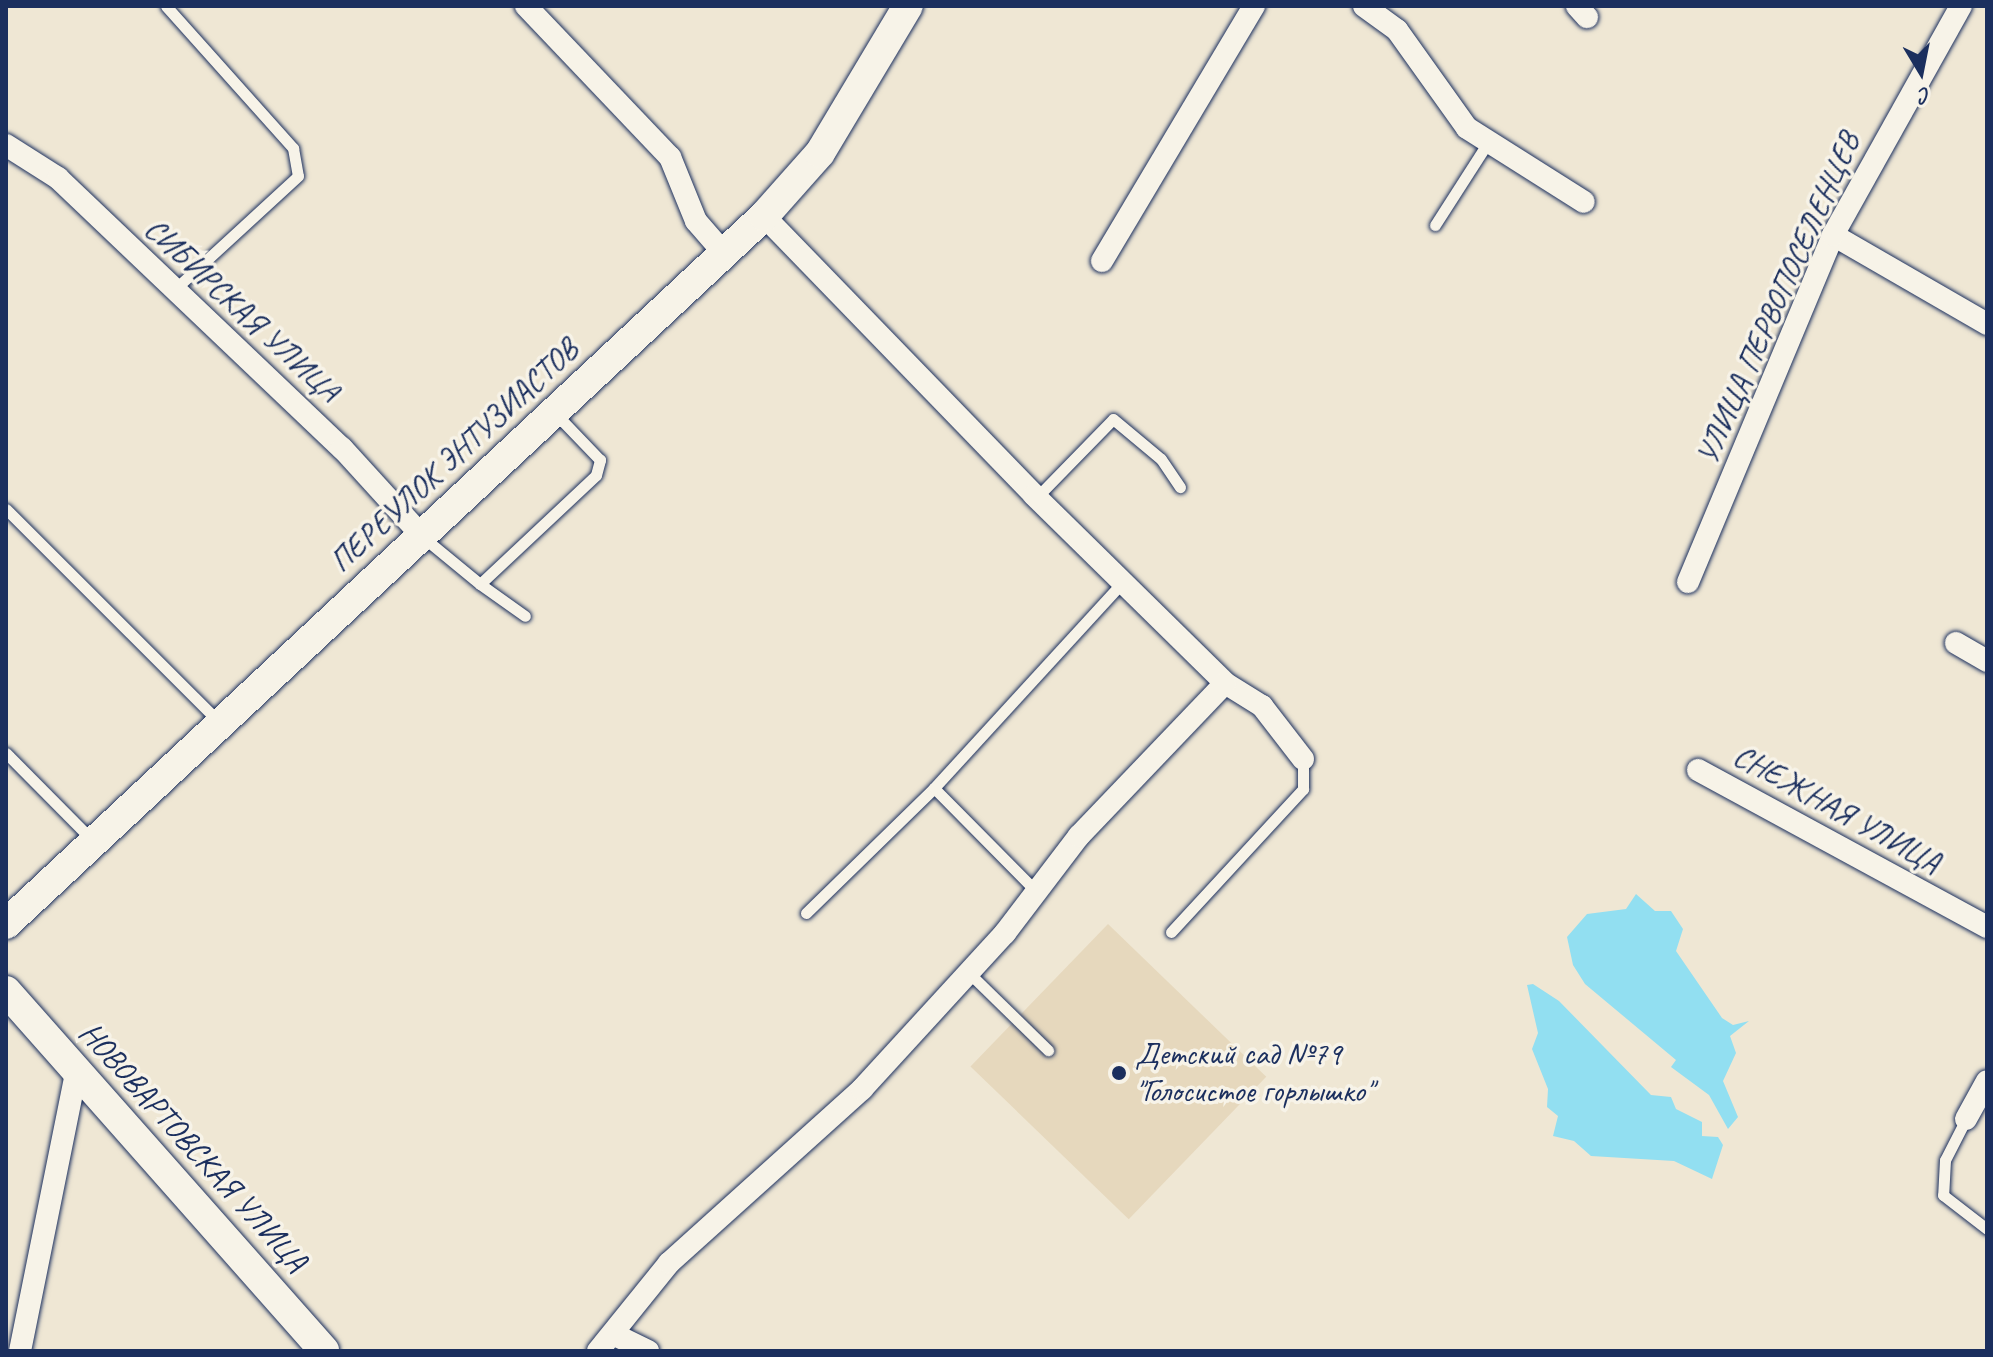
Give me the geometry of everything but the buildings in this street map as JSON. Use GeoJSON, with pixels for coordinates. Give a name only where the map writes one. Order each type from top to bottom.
{"type":"FeatureCollection","features":[{"type":"Feature","properties":{"kind":"main road","name":"ПЕРЕУЛОК ЭНТУЗИАСТОВ"},"geometry":{"type":"LineString","coordinates":[[6,924],[91,839],[422,536],[764,216],[820,153],[900,8]]}},
{"type":"Feature","properties":{"kind":"main road","name":"НОВОВАРТОВСКАЯ УЛИЦА"},"geometry":{"type":"LineString","coordinates":[[6,991],[324,1351]]}},
{"type":"Feature","properties":{"kind":"street"},"geometry":{"type":"LineString","coordinates":[[526,6],[670,157],[696,221],[723,252]]}},
{"type":"Feature","properties":{"kind":"street"},"geometry":{"type":"LineString","coordinates":[[1102,261],[1254,6]]}},
{"type":"Feature","properties":{"kind":"street"},"geometry":{"type":"LineString","coordinates":[[1364,6],[1397,30],[1439,95],[1487,144],[1584,202]]}},
{"type":"Feature","properties":{"kind":"street","name":"УЛИЦА ПЕРВОПОСЕЛЕНЦЕВ"},"geometry":{"type":"LineString","coordinates":[[1688,582],[1833,235],[1961,6]]}},
{"type":"Feature","properties":{"kind":"street","name":"СИБИРСКАЯ УЛИЦА"},"geometry":{"type":"LineString","coordinates":[[6,145],[58,178],[173,291],[342,448],[422,536]]}},
{"type":"Feature","properties":{"kind":"street"},"geometry":{"type":"LineString","coordinates":[[764,216],[1036,498],[1225,683],[1262,706],[1303,759]]}},
{"type":"Feature","properties":{"kind":"street"},"geometry":{"type":"LineString","coordinates":[[1833,235],[1987,324]]}},
{"type":"Feature","properties":{"kind":"street"},"geometry":{"type":"LineString","coordinates":[[1956,643],[1987,661]]}},
{"type":"Feature","properties":{"kind":"street"},"geometry":{"type":"LineString","coordinates":[[598,1351],[615,1335],[669,1263],[862,1089],[1037,892],[1079,836],[1225,683]]}},
{"type":"Feature","properties":{"kind":"street","name":"СНЕЖНАЯ УЛИЦА"},"geometry":{"type":"LineString","coordinates":[[1698,770],[1987,927]]}},
{"type":"Feature","properties":{"kind":"street"},"geometry":{"type":"LineString","coordinates":[[20,1351],[77,1069]]}},
{"type":"Feature","properties":{"kind":"street"},"geometry":{"type":"LineString","coordinates":[[1966,1119],[1987,1081]]}},
{"type":"Feature","properties":{"kind":"street"},"geometry":{"type":"LineString","coordinates":[[615,1335],[648,1351]]}},
{"type":"Feature","properties":{"kind":"lane"},"geometry":{"type":"LineString","coordinates":[[166,6],[293,148],[298,176],[173,291]]}},
{"type":"Feature","properties":{"kind":"lane"},"geometry":{"type":"LineString","coordinates":[[1435,225],[1487,144]]}},
{"type":"Feature","properties":{"kind":"lane"},"geometry":{"type":"LineString","coordinates":[[480,584],[600,471],[600,460],[554,413]]}},
{"type":"Feature","properties":{"kind":"lane"},"geometry":{"type":"LineString","coordinates":[[1036,498],[1113,419],[1161,459],[1180,487]]}},
{"type":"Feature","properties":{"kind":"lane"},"geometry":{"type":"LineString","coordinates":[[6,509],[219,722]]}},
{"type":"Feature","properties":{"kind":"lane"},"geometry":{"type":"LineString","coordinates":[[422,536],[525,616]]}},
{"type":"Feature","properties":{"kind":"lane"},"geometry":{"type":"LineString","coordinates":[[806,913],[934,788],[1123,582]]}},
{"type":"Feature","properties":{"kind":"lane"},"geometry":{"type":"LineString","coordinates":[[6,753],[91,839]]}},
{"type":"Feature","properties":{"kind":"lane"},"geometry":{"type":"LineString","coordinates":[[1171,932],[1303,789],[1303,759]]}},
{"type":"Feature","properties":{"kind":"lane"},"geometry":{"type":"LineString","coordinates":[[934,788],[1037,892]]}},
{"type":"Feature","properties":{"kind":"lane"},"geometry":{"type":"LineString","coordinates":[[968,972],[1048,1050]]}},
{"type":"Feature","properties":{"kind":"lane"},"geometry":{"type":"LineString","coordinates":[[1966,1119],[1945,1160],[1943,1195],[1987,1229]]}},
{"type":"Feature","properties":{"kind":"shaded area","name":"Детский сад №79 \"Голосистое горлышко\""},"geometry":{"type":"Polygon","coordinates":[[[1108,924],[1266,1077],[1129,1219],[970,1066],[1108,924]]]}},
{"type":"Feature","properties":{"kind":"water"},"geometry":{"type":"Polygon","coordinates":[[[1636,894],[1655,911],[1671,911],[1683,929],[1676,951],[1722,1018],[1733,1025],[1749,1021],[1730,1036],[1736,1053],[1723,1081],[1738,1117],[1728,1129],[1709,1095],[1671,1067],[1676,1060],[1585,984],[1573,965],[1567,937],[1587,914],[1626,909],[1636,894]]]}},
{"type":"Feature","properties":{"kind":"water"},"geometry":{"type":"Polygon","coordinates":[[[1533,984],[1559,1001],[1651,1095],[1671,1097],[1676,1109],[1702,1122],[1702,1136],[1718,1137],[1723,1145],[1712,1179],[1674,1161],[1591,1156],[1574,1141],[1553,1136],[1558,1116],[1547,1107],[1548,1089],[1532,1049],[1538,1033],[1527,985],[1533,984]]]}},
{"type":"Feature","properties":{"kind":"place","name":"Детский сад №79 \"Голосистое горлышко\""},"geometry":{"type":"Point","coordinates":[1119,1073]}}]}
